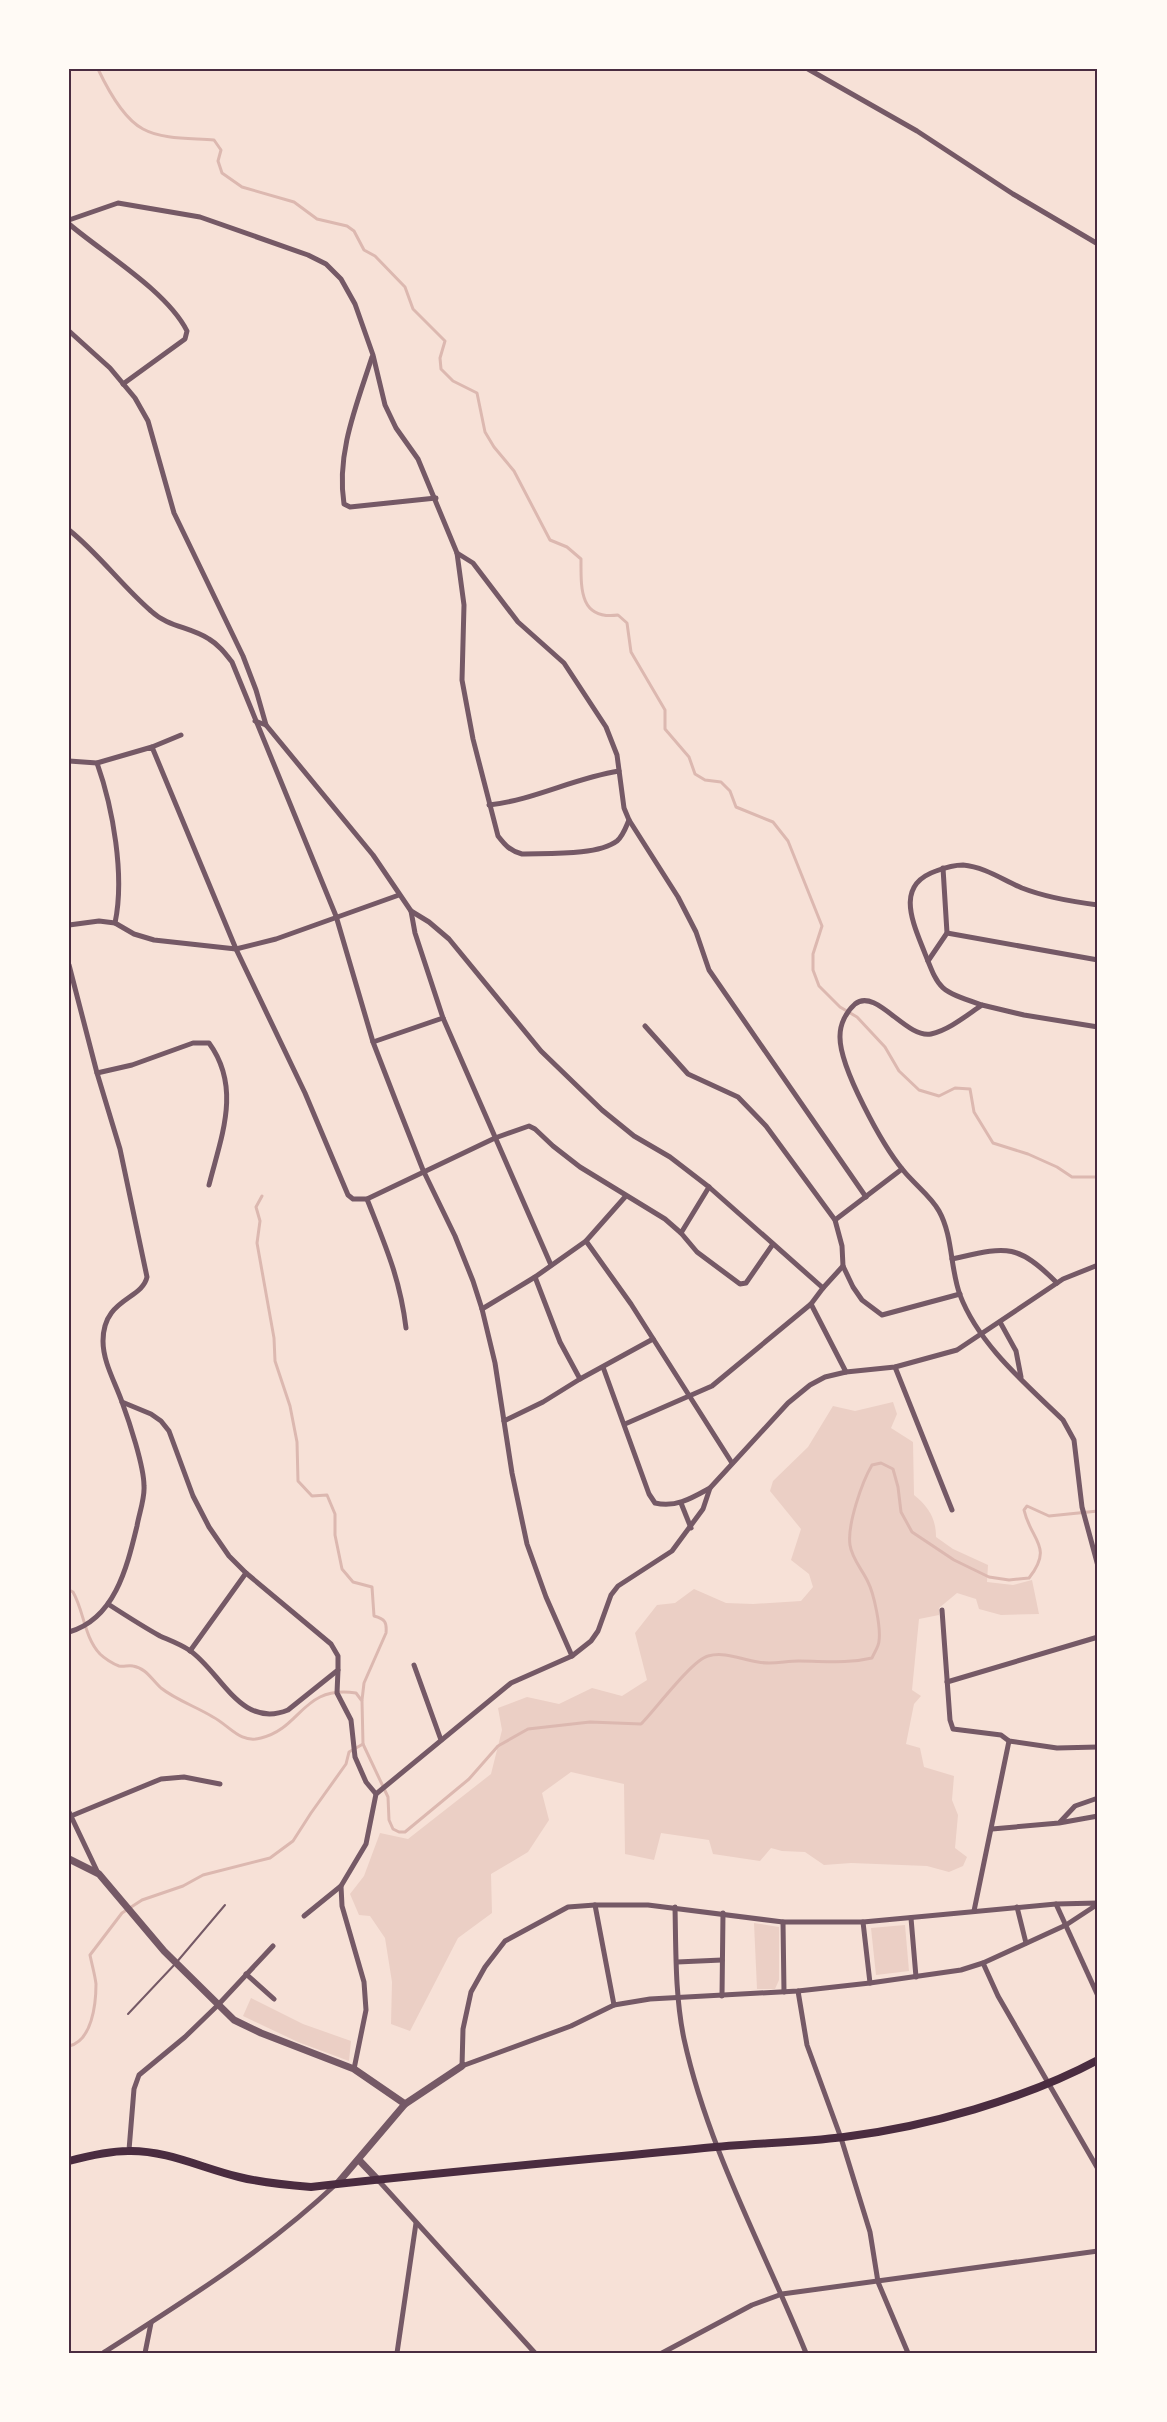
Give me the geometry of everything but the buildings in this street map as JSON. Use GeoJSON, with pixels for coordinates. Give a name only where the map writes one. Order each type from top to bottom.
{"type":"FeatureCollection","features":[{"type":"Feature","properties":{"kind":"main road"},"geometry":{"type":"LineString","coordinates":[[69,2161],[129,2150],[180,2159],[237,2177],[272,2184],[312,2187],[716,2147],[841,2138],[940,2118],[1047,2084],[1098,2060]]}},
{"type":"Feature","properties":{"kind":"street"},"geometry":{"type":"LineString","coordinates":[[808,69],[917,131],[1013,194],[1098,244]]}},
{"type":"Feature","properties":{"kind":"street"},"geometry":{"type":"LineString","coordinates":[[123,384],[185,339],[187,331],[141,280],[69,222],[118,203],[200,217],[308,255],[326,264],[341,279],[356,304],[373,355],[385,405],[396,428],[418,459],[436,498],[457,554],[464,605],[462,680],[498,836],[514,852],[522,854],[560,853],[606,846],[617,840],[629,820]]}},
{"type":"Feature","properties":{"kind":"street"},"geometry":{"type":"LineString","coordinates":[[69,331],[80,339],[123,384],[135,398],[148,421],[174,513],[243,656],[266,725],[373,855],[411,911],[429,922],[449,939],[541,1051],[602,1110],[634,1136],[670,1157],[709,1187],[823,1288]]}},
{"type":"Feature","properties":{"kind":"street"},"geometry":{"type":"LineString","coordinates":[[373,355],[346,440],[344,504],[350,507],[436,498]]}},
{"type":"Feature","properties":{"kind":"street"},"geometry":{"type":"LineString","coordinates":[[69,530],[152,612],[167,623],[207,637],[219,646],[232,662],[336,916],[373,1042],[423,1170],[455,1236],[482,1309],[495,1363],[527,1544],[546,1598],[572,1656]]}},
{"type":"Feature","properties":{"kind":"street"},"geometry":{"type":"LineString","coordinates":[[457,554],[474,563],[518,622],[564,663],[606,727],[615,747],[624,808],[629,820],[678,897],[696,932],[709,970],[866,1197]]}},
{"type":"Feature","properties":{"kind":"street"},"geometry":{"type":"LineString","coordinates":[[255,722],[266,725]]}},
{"type":"Feature","properties":{"kind":"street"},"geometry":{"type":"LineString","coordinates":[[69,761],[97,763],[152,747],[181,735]]}},
{"type":"Feature","properties":{"kind":"street"},"geometry":{"type":"LineString","coordinates":[[152,747],[236,949],[305,1093],[348,1195],[358,1200],[367,1198],[495,1137],[522,1127],[535,1129],[580,1167],[625,1197],[665,1219],[697,1252],[740,1284],[746,1283],[773,1244]]}},
{"type":"Feature","properties":{"kind":"street"},"geometry":{"type":"LineString","coordinates":[[97,763],[111,815],[120,890],[115,923]]}},
{"type":"Feature","properties":{"kind":"street"},"geometry":{"type":"LineString","coordinates":[[489,805],[521,800],[569,783],[618,771]]}},
{"type":"Feature","properties":{"kind":"street"},"geometry":{"type":"LineString","coordinates":[[1098,905],[1024,889],[980,868],[961,865],[926,874],[913,886],[909,900],[916,932],[942,990],[982,1005],[1024,1016],[1098,1027]]}},
{"type":"Feature","properties":{"kind":"street"},"geometry":{"type":"LineString","coordinates":[[928,961],[947,933],[943,868]]}},
{"type":"Feature","properties":{"kind":"street"},"geometry":{"type":"LineString","coordinates":[[69,925],[99,921],[115,923],[154,940],[236,949],[276,939],[399,895]]}},
{"type":"Feature","properties":{"kind":"street"},"geometry":{"type":"LineString","coordinates":[[411,911],[415,933],[443,1018],[550,1265]]}},
{"type":"Feature","properties":{"kind":"street"},"geometry":{"type":"LineString","coordinates":[[947,933],[1098,960]]}},
{"type":"Feature","properties":{"kind":"street"},"geometry":{"type":"LineString","coordinates":[[69,965],[97,1073],[120,1149],[147,1277],[143,1287],[111,1311],[105,1325],[103,1341],[104,1352],[123,1402],[144,1486],[129,1558],[121,1584],[108,1604],[90,1622],[69,1632]]}},
{"type":"Feature","properties":{"kind":"street"},"geometry":{"type":"LineString","coordinates":[[982,1005],[946,1028],[931,1034],[922,1034],[914,1031],[871,1001],[857,1002],[845,1016],[840,1036],[844,1061],[883,1139],[902,1169],[939,1209],[945,1225],[960,1294],[982,1334],[1071,1431],[1082,1507],[1098,1566]]}},
{"type":"Feature","properties":{"kind":"street"},"geometry":{"type":"LineString","coordinates":[[373,1042],[443,1018]]}},
{"type":"Feature","properties":{"kind":"street"},"geometry":{"type":"LineString","coordinates":[[645,1026],[688,1074],[726,1090],[748,1106],[801,1171],[835,1220],[842,1246],[843,1266],[862,1300],[882,1315],[960,1294]]}},
{"type":"Feature","properties":{"kind":"street"},"geometry":{"type":"LineString","coordinates":[[97,1073],[132,1065],[193,1043],[202,1041],[209,1043],[223,1073],[228,1104],[224,1136],[209,1185]]}},
{"type":"Feature","properties":{"kind":"street"},"geometry":{"type":"LineString","coordinates":[[835,1220],[902,1169]]}},
{"type":"Feature","properties":{"kind":"street"},"geometry":{"type":"LineString","coordinates":[[681,1233],[709,1187]]}},
{"type":"Feature","properties":{"kind":"street"},"geometry":{"type":"LineString","coordinates":[[482,1309],[535,1277],[586,1241],[625,1197]]}},
{"type":"Feature","properties":{"kind":"street"},"geometry":{"type":"LineString","coordinates":[[367,1198],[396,1271],[406,1328]]}},
{"type":"Feature","properties":{"kind":"street"},"geometry":{"type":"LineString","coordinates":[[586,1241],[691,1396],[732,1463]]}},
{"type":"Feature","properties":{"kind":"street"},"geometry":{"type":"LineString","coordinates":[[952,1259],[994,1250],[1010,1250],[1021,1253],[1035,1262],[1057,1283]]}},
{"type":"Feature","properties":{"kind":"street"},"geometry":{"type":"LineString","coordinates":[[603,1367],[649,1494],[655,1503],[666,1506],[681,1503],[710,1488],[788,1403],[810,1385],[825,1377],[895,1366],[957,1350],[1057,1283],[1098,1265]]}},
{"type":"Feature","properties":{"kind":"street"},"geometry":{"type":"LineString","coordinates":[[625,1424],[712,1386],[811,1304],[843,1266]]}},
{"type":"Feature","properties":{"kind":"street"},"geometry":{"type":"LineString","coordinates":[[535,1277],[560,1342],[579,1379]]}},
{"type":"Feature","properties":{"kind":"street"},"geometry":{"type":"LineString","coordinates":[[811,1304],[846,1372]]}},
{"type":"Feature","properties":{"kind":"street"},"geometry":{"type":"LineString","coordinates":[[1000,1322],[1016,1351],[1021,1379]]}},
{"type":"Feature","properties":{"kind":"street"},"geometry":{"type":"LineString","coordinates":[[504,1421],[543,1402],[579,1379],[653,1340]]}},
{"type":"Feature","properties":{"kind":"street"},"geometry":{"type":"LineString","coordinates":[[895,1366],[952,1510]]}},
{"type":"Feature","properties":{"kind":"street"},"geometry":{"type":"LineString","coordinates":[[123,1402],[151,1414],[169,1431],[193,1496],[209,1527],[229,1556],[331,1644],[338,1656],[337,1690],[351,1720],[355,1757],[366,1782],[376,1794]]}},
{"type":"Feature","properties":{"kind":"street"},"geometry":{"type":"LineString","coordinates":[[304,1916],[341,1886],[366,1844],[376,1794],[511,1683],[572,1656],[591,1641],[598,1631],[611,1594],[618,1586],[672,1551],[703,1509],[710,1488]]}},
{"type":"Feature","properties":{"kind":"street"},"geometry":{"type":"LineString","coordinates":[[681,1503],[691,1528]]}},
{"type":"Feature","properties":{"kind":"street"},"geometry":{"type":"LineString","coordinates":[[190,1651],[246,1573]]}},
{"type":"Feature","properties":{"kind":"street"},"geometry":{"type":"LineString","coordinates":[[108,1604],[190,1651],[234,1697],[254,1711],[279,1714],[288,1710],[338,1669]]}},
{"type":"Feature","properties":{"kind":"street"},"geometry":{"type":"LineString","coordinates":[[942,1610],[953,1729],[1001,1735],[1009,1741],[1057,1748],[1098,1747]]}},
{"type":"Feature","properties":{"kind":"street"},"geometry":{"type":"LineString","coordinates":[[947,1682],[1098,1637]]}},
{"type":"Feature","properties":{"kind":"street"},"geometry":{"type":"LineString","coordinates":[[414,1665],[441,1740]]}},
{"type":"Feature","properties":{"kind":"street"},"geometry":{"type":"LineString","coordinates":[[974,1911],[1009,1741]]}},
{"type":"Feature","properties":{"kind":"street"},"geometry":{"type":"LineString","coordinates":[[220,1784],[184,1777],[160,1779],[70,1814],[99,1874],[176,1963],[234,2020],[261,2033],[354,2069],[405,2104]]}},
{"type":"Feature","properties":{"kind":"street"},"geometry":{"type":"LineString","coordinates":[[1059,1823],[1075,1806],[1098,1798]]}},
{"type":"Feature","properties":{"kind":"street"},"geometry":{"type":"LineString","coordinates":[[992,1829],[1059,1823],[1098,1816]]}},
{"type":"Feature","properties":{"kind":"street"},"geometry":{"type":"LineString","coordinates":[[69,1859],[99,1874]]}},
{"type":"Feature","properties":{"kind":"street"},"geometry":{"type":"LineString","coordinates":[[341,1886],[342,1906],[364,1982],[366,2010],[354,2069]]}},
{"type":"Feature","properties":{"kind":"street"},"geometry":{"type":"LineString","coordinates":[[462,2066],[464,2029],[471,1992],[485,1967],[505,1941],[568,1907],[594,1905],[675,1907],[783,1922],[863,1922],[1017,1907],[1098,1903]]}},
{"type":"Feature","properties":{"kind":"street"},"geometry":{"type":"LineString","coordinates":[[104,2353],[200,2291],[311,2207],[359,2160],[376,2136],[405,2104],[462,2066],[572,2026],[614,2006],[650,1999],[798,1991],[961,1970],[983,1963],[1066,1925],[1098,1903]]}},
{"type":"Feature","properties":{"kind":"street"},"geometry":{"type":"LineString","coordinates":[[1056,1904],[1098,1996]]}},
{"type":"Feature","properties":{"kind":"street"},"geometry":{"type":"LineString","coordinates":[[594,1905],[614,2006]]}},
{"type":"Feature","properties":{"kind":"street"},"geometry":{"type":"LineString","coordinates":[[675,1907],[678,1998],[684,2040],[716,2147],[806,2353]]}},
{"type":"Feature","properties":{"kind":"street"},"geometry":{"type":"LineString","coordinates":[[1017,1907],[1026,1943]]}},
{"type":"Feature","properties":{"kind":"street"},"geometry":{"type":"LineString","coordinates":[[722,1996],[723,1913]]}},
{"type":"Feature","properties":{"kind":"street"},"geometry":{"type":"LineString","coordinates":[[911,1918],[916,1977]]}},
{"type":"Feature","properties":{"kind":"street"},"geometry":{"type":"LineString","coordinates":[[783,1922],[784,1992]]}},
{"type":"Feature","properties":{"kind":"street"},"geometry":{"type":"LineString","coordinates":[[863,1922],[870,1983]]}},
{"type":"Feature","properties":{"kind":"street"},"geometry":{"type":"LineString","coordinates":[[129,2150],[134,2089],[139,2075],[185,2037],[273,1946]]}},
{"type":"Feature","properties":{"kind":"street"},"geometry":{"type":"LineString","coordinates":[[677,1962],[722,1960]]}},
{"type":"Feature","properties":{"kind":"street"},"geometry":{"type":"LineString","coordinates":[[983,1963],[998,1996],[1047,2084],[1098,2169]]}},
{"type":"Feature","properties":{"kind":"street"},"geometry":{"type":"LineString","coordinates":[[246,1974],[274,1999]]}},
{"type":"Feature","properties":{"kind":"street"},"geometry":{"type":"LineString","coordinates":[[798,1991],[807,2045],[841,2138],[870,2232],[878,2282],[908,2353]]}},
{"type":"Feature","properties":{"kind":"street"},"geometry":{"type":"LineString","coordinates":[[359,2160],[535,2353]]}},
{"type":"Feature","properties":{"kind":"street"},"geometry":{"type":"LineString","coordinates":[[397,2353],[416,2223]]}},
{"type":"Feature","properties":{"kind":"street"},"geometry":{"type":"LineString","coordinates":[[662,2353],[752,2305],[782,2295],[1098,2251]]}},
{"type":"Feature","properties":{"kind":"street"},"geometry":{"type":"LineString","coordinates":[[145,2353],[151,2323]]}},
{"type":"Feature","properties":{"kind":"lane"},"geometry":{"type":"LineString","coordinates":[[128,2014],[176,1963],[225,1905]]}},
{"type":"Feature","properties":{"kind":"shaded area"},"geometry":{"type":"Polygon","coordinates":[[[893,1402],[897,1414],[891,1428],[913,1442],[914,1495],[931,1514],[936,1537],[953,1549],[988,1565],[987,1582],[1013,1585],[1032,1580],[1039,1614],[1001,1615],[979,1609],[976,1599],[957,1593],[939,1608],[939,1615],[919,1619],[912,1690],[921,1696],[914,1704],[906,1744],[920,1748],[924,1767],[954,1776],[952,1800],[958,1815],[955,1848],[967,1857],[963,1866],[949,1872],[927,1866],[851,1863],[824,1865],[805,1852],[771,1848],[760,1861],[713,1854],[709,1840],[661,1833],[654,1860],[625,1854],[624,1784],[571,1772],[542,1793],[549,1820],[528,1852],[491,1874],[492,1913],[458,1938],[410,2031],[391,2024],[392,1982],[385,1938],[370,1916],[359,1915],[350,1894],[364,1876],[380,1833],[408,1839],[491,1774],[502,1730],[498,1708],[527,1697],[559,1704],[592,1688],[622,1696],[647,1680],[635,1633],[657,1605],[675,1603],[694,1589],[726,1603],[801,1601],[813,1587],[809,1574],[791,1560],[801,1529],[770,1491],[773,1481],[808,1447],[833,1406],[855,1411],[893,1402]]]}},
{"type":"Feature","properties":{"kind":"shaded area"},"geometry":{"type":"Polygon","coordinates":[[[754,1923],[779,1927],[779,1980],[775,1989],[757,1989],[754,1923]]]}},
{"type":"Feature","properties":{"kind":"shaded area"},"geometry":{"type":"Polygon","coordinates":[[[905,1925],[909,1971],[876,1975],[871,1928],[905,1925]]]}},
{"type":"Feature","properties":{"kind":"shaded area"},"geometry":{"type":"Polygon","coordinates":[[[251,1998],[303,2024],[351,2041],[349,2061],[298,2042],[243,2016],[251,1998]]]}},
{"type":"Feature","properties":{"kind":"waterway"},"geometry":{"type":"LineString","coordinates":[[98,69],[117,102],[129,118],[143,129],[151,133],[178,138],[214,140],[221,150],[218,161],[222,173],[242,187],[294,202],[317,219],[347,226],[354,231],[364,250],[375,256],[405,287],[413,309],[445,341],[440,358],[441,369],[453,381],[477,393],[485,432],[514,471],[550,540],[567,547],[581,559],[582,591],[589,607],[605,615],[618,615],[627,623],[631,652],[665,710],[665,729],[689,757],[695,774],[705,780],[721,782],[730,791],[736,807],[773,822],[788,841],[822,926],[813,954],[813,970],[819,986],[840,1007],[857,1017],[885,1047],[899,1071],[919,1090],[939,1096],[955,1088],[970,1089],[974,1112],[993,1143],[1028,1154],[1057,1167],[1072,1177],[1098,1177]]}},
{"type":"Feature","properties":{"kind":"waterway"},"geometry":{"type":"LineString","coordinates":[[262,1196],[256,1207],[260,1221],[257,1243],[274,1338],[275,1361],[290,1406],[297,1442],[298,1481],[312,1496],[327,1495],[335,1514],[335,1535],[342,1569],[353,1582],[372,1587],[374,1616],[383,1620],[386,1626],[386,1633],[364,1683],[362,1700]]}},
{"type":"Feature","properties":{"kind":"waterway"},"geometry":{"type":"LineString","coordinates":[[69,1590],[77,1599],[87,1632],[102,1656],[119,1666],[133,1666],[142,1669],[161,1688],[207,1713],[247,1739],[261,1738],[275,1733],[313,1701],[324,1695],[338,1692],[356,1693],[362,1701],[363,1744],[388,1797],[389,1820],[393,1829],[405,1832],[469,1779],[498,1746],[528,1729],[590,1722],[641,1724],[683,1676],[701,1659],[708,1656],[727,1655],[768,1663],[845,1662],[872,1658],[879,1641],[873,1594],[850,1545],[856,1504],[872,1465],[881,1463],[893,1469],[901,1512],[912,1532],[954,1560],[989,1577],[1009,1580],[1029,1578],[1036,1567],[1040,1551],[1027,1521],[1024,1510],[1027,1506],[1049,1516],[1098,1511]]}},
{"type":"Feature","properties":{"kind":"waterway"},"geometry":{"type":"LineString","coordinates":[[69,2046],[77,2043],[83,2037],[94,2011],[96,1984],[90,1955],[122,1913],[142,1900],[183,1886],[203,1875],[270,1858],[293,1841],[346,1764],[349,1752],[363,1744]]}}]}
